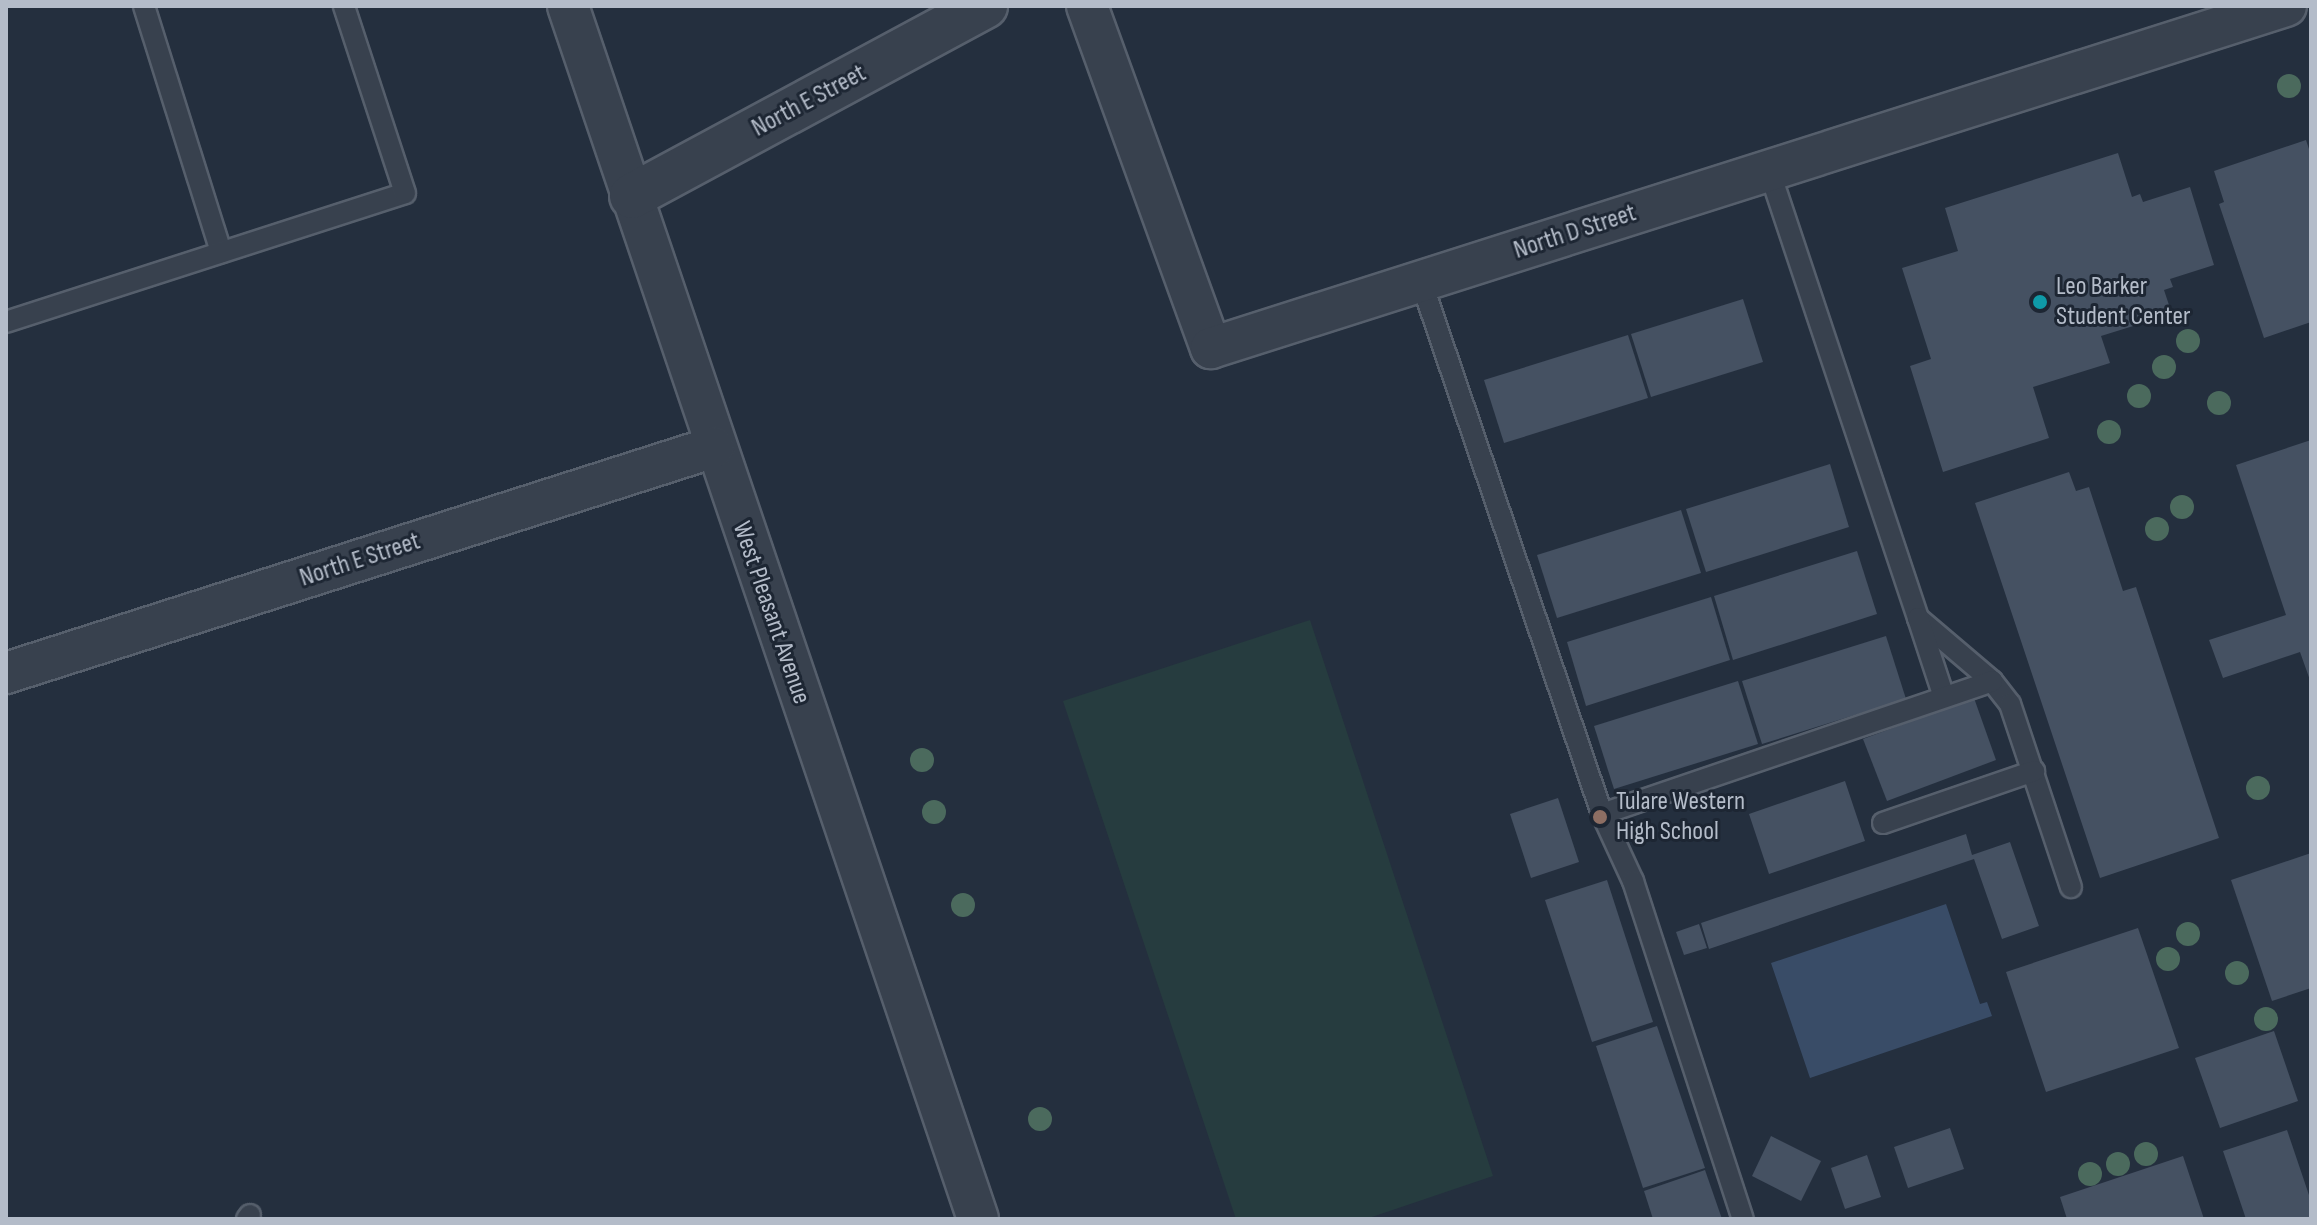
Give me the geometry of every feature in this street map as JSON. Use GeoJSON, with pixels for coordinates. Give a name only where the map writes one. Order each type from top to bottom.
{"type":"FeatureCollection","features":[{"type":"Feature","properties":{"kind":"street","name":"West Pleasant Avenue"},"geometry":{"type":"LineString","coordinates":[[568,6],[714,447],[978,1219]]}},
{"type":"Feature","properties":{"kind":"street","name":"North E Street"},"geometry":{"type":"LineString","coordinates":[[632,196],[985,6]]}},
{"type":"Feature","properties":{"kind":"street","name":"North D Street"},"geometry":{"type":"LineString","coordinates":[[1087,6],[1211,348],[2286,6]]}},
{"type":"Feature","properties":{"kind":"street","name":"North E Street"},"geometry":{"type":"LineString","coordinates":[[6,673],[714,447]]}},
{"type":"Feature","properties":{"kind":"lane"},"geometry":{"type":"LineString","coordinates":[[144,6],[221,252]]}},
{"type":"Feature","properties":{"kind":"lane"},"geometry":{"type":"LineString","coordinates":[[6,322],[405,193],[344,6]]}},
{"type":"Feature","properties":{"kind":"lane"},"geometry":{"type":"LineString","coordinates":[[1769,170],[1944,697]]}},
{"type":"Feature","properties":{"kind":"lane"},"geometry":{"type":"LineString","coordinates":[[1421,281],[1602,814],[1633,881],[1743,1219]]}},
{"type":"Feature","properties":{"kind":"lane"},"geometry":{"type":"LineString","coordinates":[[1918,618],[1992,681],[2010,704],[2071,887]]}},
{"type":"Feature","properties":{"kind":"lane"},"geometry":{"type":"LineString","coordinates":[[1602,814],[1992,681]]}},
{"type":"Feature","properties":{"kind":"lane"},"geometry":{"type":"LineString","coordinates":[[1883,823],[2034,771]]}},
{"type":"Feature","properties":{"kind":"green space"},"geometry":{"type":"Polygon","coordinates":[[[1310,620],[1493,1176],[1366,1219],[1236,1219],[1063,701],[1310,620]]]}},
{"type":"Feature","properties":{"kind":"water"},"geometry":{"type":"Polygon","coordinates":[[[1946,904],[1980,1004],[1987,1002],[1992,1016],[1810,1078],[1771,963],[1946,904]]]}},
{"type":"Feature","properties":{"kind":"building"},"geometry":{"type":"Polygon","coordinates":[[[2306,140],[2311,155],[2311,322],[2264,338],[2219,204],[2224,202],[2214,171],[2306,140]]]}},
{"type":"Feature","properties":{"kind":"building","name":"Leo Barker Student Center"},"geometry":{"type":"Polygon","coordinates":[[[2118,153],[2132,197],[2140,194],[2143,202],[2190,187],[2214,265],[2170,279],[2173,287],[2164,290],[2172,314],[2101,336],[2110,363],[2033,387],[2049,438],[1943,472],[1910,366],[1931,359],[1902,268],[1958,251],[1945,208],[2118,153]]]}},
{"type":"Feature","properties":{"kind":"building"},"geometry":{"type":"Polygon","coordinates":[[[1743,299],[1763,362],[1651,397],[1631,334],[1743,299]]]}},
{"type":"Feature","properties":{"kind":"building"},"geometry":{"type":"Polygon","coordinates":[[[1628,335],[1648,398],[1504,443],[1484,380],[1628,335]]]}},
{"type":"Feature","properties":{"kind":"building"},"geometry":{"type":"Polygon","coordinates":[[[2311,440],[2311,683],[2300,652],[2223,678],[2209,640],[2286,615],[2236,465],[2311,440]]]}},
{"type":"Feature","properties":{"kind":"building"},"geometry":{"type":"Polygon","coordinates":[[[1830,464],[1849,527],[1706,572],[1686,509],[1830,464]]]}},
{"type":"Feature","properties":{"kind":"building"},"geometry":{"type":"Polygon","coordinates":[[[2069,472],[2076,491],[2089,487],[2123,591],[2136,587],[2219,838],[2100,878],[1975,503],[2069,472]]]}},
{"type":"Feature","properties":{"kind":"building"},"geometry":{"type":"Polygon","coordinates":[[[1681,510],[1701,573],[1557,618],[1537,555],[1681,510]]]}},
{"type":"Feature","properties":{"kind":"building"},"geometry":{"type":"Polygon","coordinates":[[[1857,551],[1877,614],[1733,660],[1714,596],[1857,551]]]}},
{"type":"Feature","properties":{"kind":"building"},"geometry":{"type":"Polygon","coordinates":[[[1711,597],[1730,660],[1586,706],[1567,642],[1711,597]]]}},
{"type":"Feature","properties":{"kind":"building"},"geometry":{"type":"Polygon","coordinates":[[[1886,636],[1906,699],[1762,744],[1742,681],[1886,636]]]}},
{"type":"Feature","properties":{"kind":"building"},"geometry":{"type":"Polygon","coordinates":[[[1738,681],[1758,744],[1614,789],[1594,726],[1738,681]]]}},
{"type":"Feature","properties":{"kind":"building"},"geometry":{"type":"Polygon","coordinates":[[[1974,698],[1996,760],[1887,801],[1863,739],[1974,698]]]}},
{"type":"Feature","properties":{"kind":"building"},"geometry":{"type":"Polygon","coordinates":[[[1845,781],[1865,841],[1769,874],[1749,814],[1845,781]]]}},
{"type":"Feature","properties":{"kind":"building"},"geometry":{"type":"Polygon","coordinates":[[[1558,798],[1579,862],[1531,878],[1510,814],[1558,798]]]}},
{"type":"Feature","properties":{"kind":"building"},"geometry":{"type":"Polygon","coordinates":[[[1966,834],[1972,855],[2010,842],[2039,926],[2002,939],[1974,859],[1709,949],[1701,923],[1966,834]]]}},
{"type":"Feature","properties":{"kind":"building"},"geometry":{"type":"Polygon","coordinates":[[[2311,853],[2311,988],[2272,1001],[2231,880],[2311,853]]]}},
{"type":"Feature","properties":{"kind":"building"},"geometry":{"type":"Polygon","coordinates":[[[1607,880],[1653,1022],[1592,1042],[1545,900],[1607,880]]]}},
{"type":"Feature","properties":{"kind":"building"},"geometry":{"type":"Polygon","coordinates":[[[1699,924],[1707,948],[1684,955],[1676,932],[1699,924]]]}},
{"type":"Feature","properties":{"kind":"building"},"geometry":{"type":"Polygon","coordinates":[[[2138,928],[2179,1048],[2046,1092],[2006,972],[2138,928]]]}},
{"type":"Feature","properties":{"kind":"building"},"geometry":{"type":"Polygon","coordinates":[[[1657,1026],[1705,1168],[1643,1188],[1596,1046],[1657,1026]]]}},
{"type":"Feature","properties":{"kind":"building"},"geometry":{"type":"Polygon","coordinates":[[[2274,1031],[2298,1101],[2220,1128],[2195,1058],[2274,1031]]]}},
{"type":"Feature","properties":{"kind":"building"},"geometry":{"type":"Polygon","coordinates":[[[1950,1128],[1964,1169],[1908,1188],[1894,1147],[1950,1128]]]}},
{"type":"Feature","properties":{"kind":"building"},"geometry":{"type":"Polygon","coordinates":[[[2287,1130],[2311,1201],[2311,1219],[2246,1219],[2223,1151],[2287,1130]]]}},
{"type":"Feature","properties":{"kind":"building"},"geometry":{"type":"Polygon","coordinates":[[[1771,1136],[1821,1161],[1801,1201],[1752,1176],[1771,1136]]]}},
{"type":"Feature","properties":{"kind":"building"},"geometry":{"type":"Polygon","coordinates":[[[1867,1155],[1881,1197],[1845,1209],[1831,1168],[1867,1155]]]}},
{"type":"Feature","properties":{"kind":"building"},"geometry":{"type":"Polygon","coordinates":[[[2183,1156],[2204,1219],[2067,1219],[2060,1197],[2183,1156]]]}},
{"type":"Feature","properties":{"kind":"building"},"geometry":{"type":"Polygon","coordinates":[[[1705,1170],[1722,1219],[1653,1219],[1644,1191],[1705,1170]]]}},
{"type":"Feature","properties":{"kind":"place","name":"Leo Barker Student Center"},"geometry":{"type":"Point","coordinates":[2040,302]}},
{"type":"Feature","properties":{"kind":"place","name":"Tulare Western High School"},"geometry":{"type":"Point","coordinates":[1600,817]}}]}
